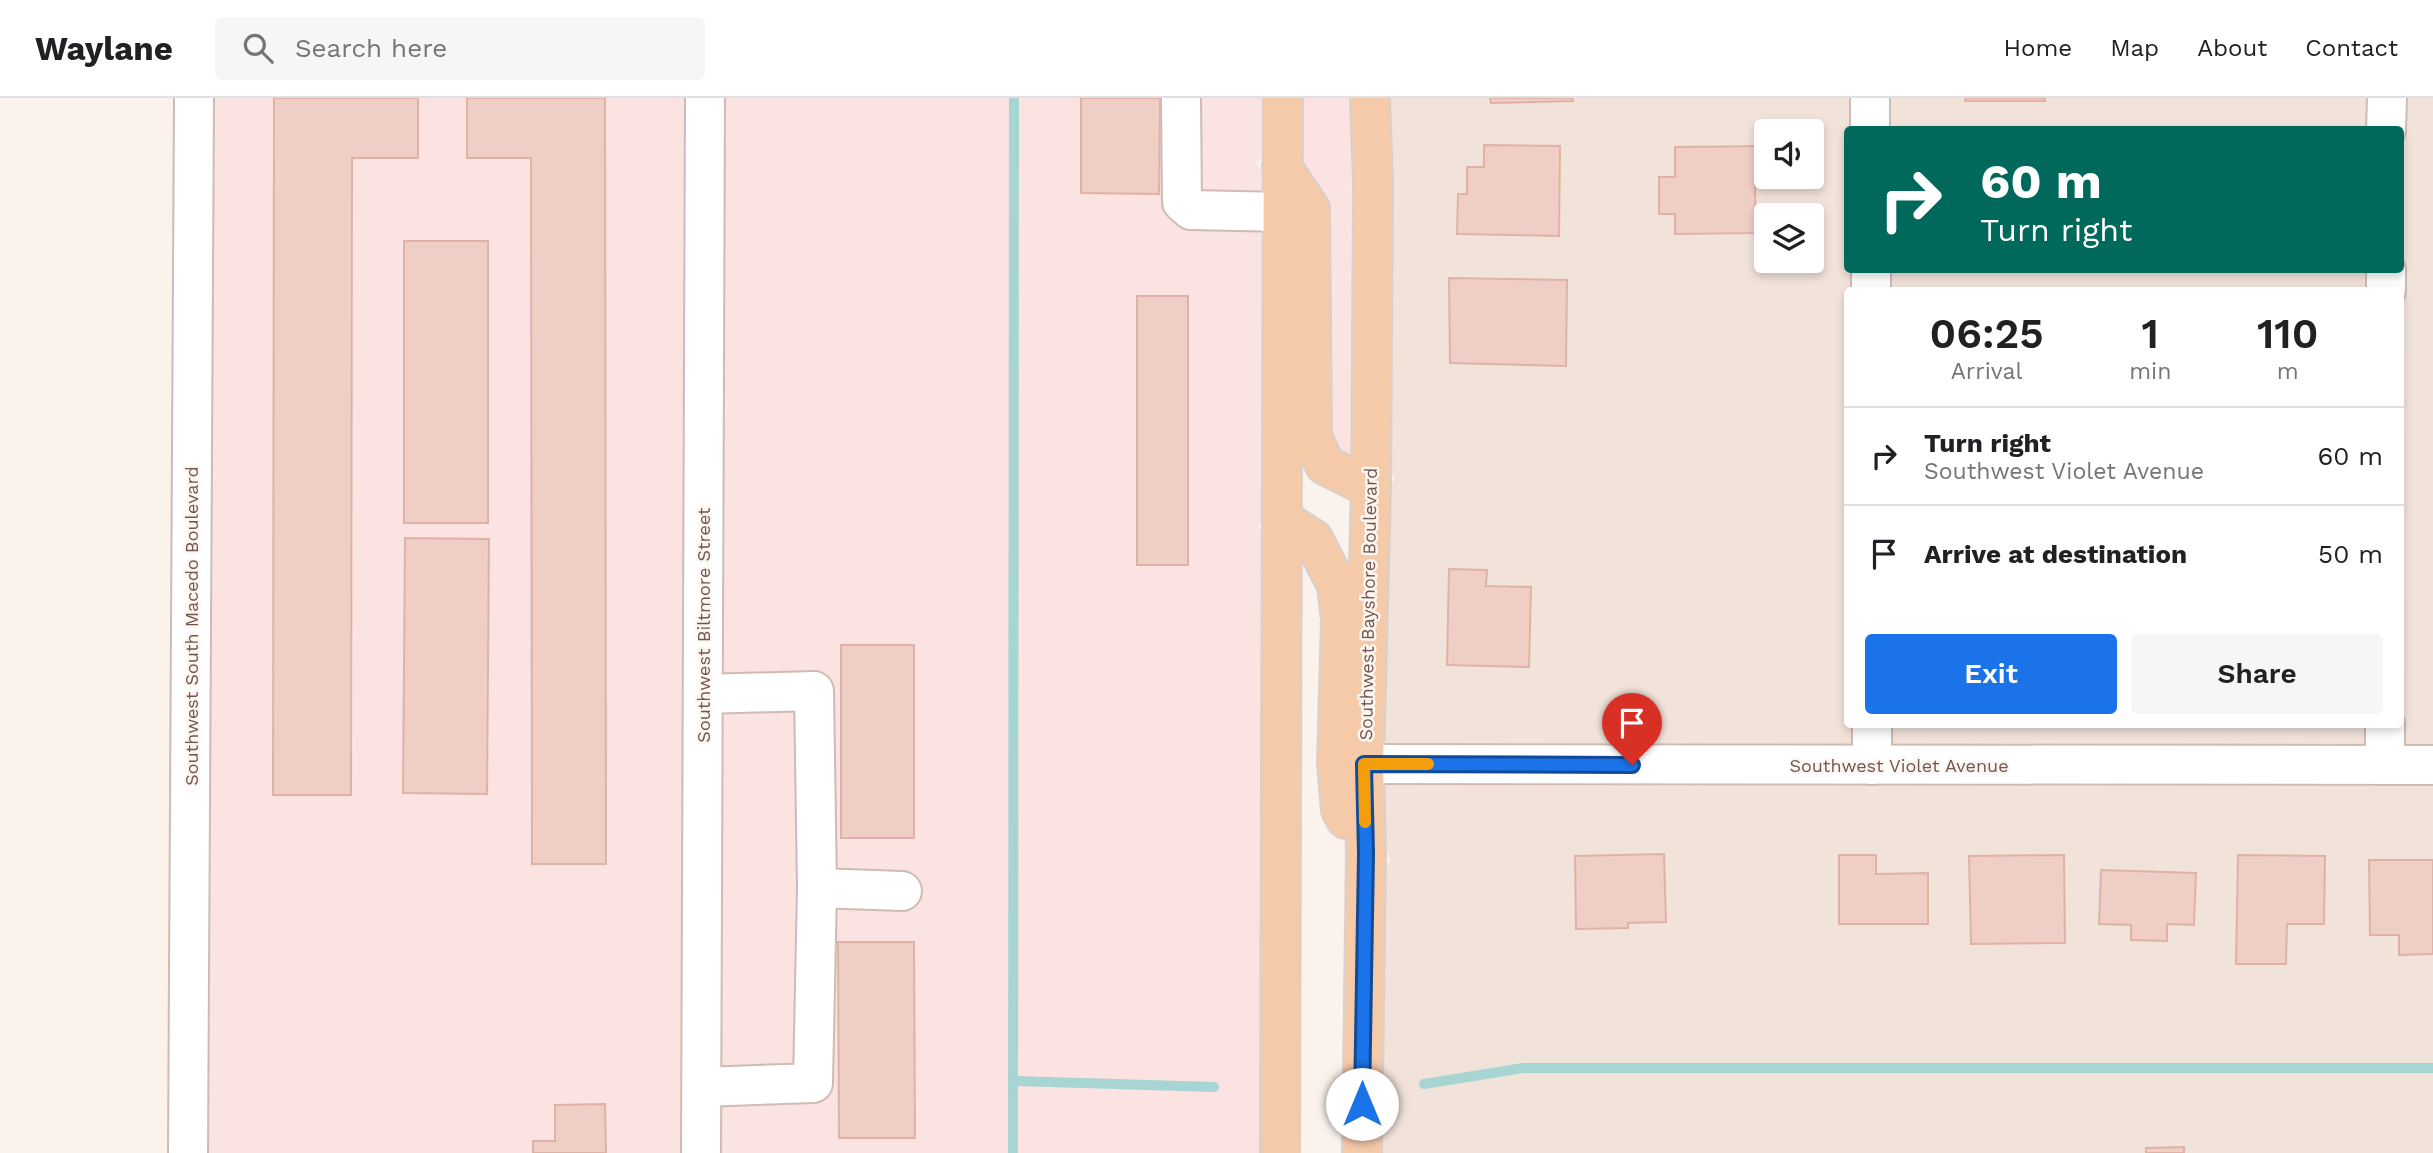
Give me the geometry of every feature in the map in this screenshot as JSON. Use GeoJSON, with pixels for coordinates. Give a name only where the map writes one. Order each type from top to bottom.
{"type":"FeatureCollection","features":[{"type":"Feature","properties":{"kind":"main road"},"geometry":{"type":"LineString","coordinates":[[1280,1153],[1283,98]]}},
{"type":"Feature","properties":{"kind":"main road","name":"Southwest Bayshore Boulevard"},"geometry":{"type":"LineString","coordinates":[[1362,1153],[1366,854],[1364,764],[1371,488],[1373,182],[1370,98]]}},
{"type":"Feature","properties":{"kind":"main road"},"geometry":{"type":"LineString","coordinates":[[1282,167],[1310,209],[1312,437],[1325,466],[1371,488]]}},
{"type":"Feature","properties":{"kind":"main road"},"geometry":{"type":"LineString","coordinates":[[1283,520],[1313,539],[1337,585],[1341,620],[1337,764],[1341,810],[1366,854]]}},
{"type":"Feature","properties":{"kind":"street","name":"Southwest South Macedo Boulevard"},"geometry":{"type":"LineString","coordinates":[[188,1153],[194,98]]}},
{"type":"Feature","properties":{"kind":"street","name":"Southwest Biltmore Street"},"geometry":{"type":"LineString","coordinates":[[701,1153],[705,98]]}},
{"type":"Feature","properties":{"kind":"street"},"geometry":{"type":"LineString","coordinates":[[1181,98],[1182,202],[1191,210],[1282,212]]}},
{"type":"Feature","properties":{"kind":"street"},"geometry":{"type":"LineString","coordinates":[[1870,98],[1870,126]]}},
{"type":"Feature","properties":{"kind":"street"},"geometry":{"type":"LineString","coordinates":[[2386,98],[2386,126]]}},
{"type":"Feature","properties":{"kind":"street"},"geometry":{"type":"LineString","coordinates":[[702,1087],[813,1083],[817,888],[814,691],[703,695]]}},
{"type":"Feature","properties":{"kind":"street"},"geometry":{"type":"LineString","coordinates":[[1872,728],[1872,765]]}},
{"type":"Feature","properties":{"kind":"street"},"geometry":{"type":"LineString","coordinates":[[2385,728],[2385,765]]}},
{"type":"Feature","properties":{"kind":"street","name":"Southwest Violet Avenue"},"geometry":{"type":"LineString","coordinates":[[1364,764],[2433,765]]}},
{"type":"Feature","properties":{"kind":"street"},"geometry":{"type":"LineString","coordinates":[[817,888],[902,891]]}},
{"type":"Feature","properties":{"kind":"shaded area"},"geometry":{"type":"Polygon","coordinates":[[[203,98],[686,98],[683,1153],[208,1153],[203,98]]]}},
{"type":"Feature","properties":{"kind":"shaded area"},"geometry":{"type":"Polygon","coordinates":[[[723,98],[1264,98],[1263,156],[1256,163],[1263,174],[1265,515],[1258,528],[1265,532],[1261,1153],[720,1153],[723,98]]]}},
{"type":"Feature","properties":{"kind":"shaded area"},"geometry":{"type":"Polygon","coordinates":[[[1302,98],[1352,98],[1350,455],[1338,449],[1331,432],[1325,196],[1301,160],[1302,98]]]}},
{"type":"Feature","properties":{"kind":"shaded area"},"geometry":{"type":"Polygon","coordinates":[[[1389,98],[1851,98],[1851,126],[1844,126],[1844,273],[1852,273],[1852,287],[1844,287],[1844,728],[1853,728],[1853,744],[1383,743],[1389,492],[1395,476],[1389,474],[1393,182],[1389,98]]]}},
{"type":"Feature","properties":{"kind":"shaded area"},"geometry":{"type":"Polygon","coordinates":[[[1889,98],[2368,98],[2368,126],[1889,126],[1889,98]]]}},
{"type":"Feature","properties":{"kind":"shaded area"},"geometry":{"type":"Polygon","coordinates":[[[2405,98],[2433,98],[2433,744],[2404,744],[2405,98]]]}},
{"type":"Feature","properties":{"kind":"shaded area"},"geometry":{"type":"Polygon","coordinates":[[[1889,273],[2367,273],[2367,287],[1889,287],[1889,273]]]}},
{"type":"Feature","properties":{"kind":"shaded area"},"geometry":{"type":"Polygon","coordinates":[[[1891,728],[2366,728],[2366,744],[1891,744],[1891,728]]]}},
{"type":"Feature","properties":{"kind":"shaded area"},"geometry":{"type":"Polygon","coordinates":[[[1383,785],[2433,786],[2433,1153],[1381,1153],[1385,866],[1391,860],[1385,848],[1383,785]]]}},
{"type":"Feature","properties":{"kind":"building"},"geometry":{"type":"Polygon","coordinates":[[[274,98],[418,98],[418,158],[352,158],[351,795],[273,795],[274,98]]]}},
{"type":"Feature","properties":{"kind":"building"},"geometry":{"type":"Polygon","coordinates":[[[467,98],[605,98],[606,864],[532,864],[531,158],[467,158],[467,98]]]}},
{"type":"Feature","properties":{"kind":"building"},"geometry":{"type":"Polygon","coordinates":[[[1081,98],[1160,98],[1159,194],[1081,193],[1081,98]]]}},
{"type":"Feature","properties":{"kind":"building"},"geometry":{"type":"Polygon","coordinates":[[[1490,98],[1572,98],[1573,101],[1491,103],[1490,98]]]}},
{"type":"Feature","properties":{"kind":"building"},"geometry":{"type":"Polygon","coordinates":[[[1965,98],[2045,98],[2045,101],[1965,101],[1965,98]]]}},
{"type":"Feature","properties":{"kind":"building"},"geometry":{"type":"Polygon","coordinates":[[[1484,145],[1560,146],[1559,236],[1457,234],[1458,194],[1467,194],[1467,167],[1484,167],[1484,145]]]}},
{"type":"Feature","properties":{"kind":"building"},"geometry":{"type":"Polygon","coordinates":[[[1754,146],[1754,233],[1675,234],[1675,214],[1659,214],[1659,177],[1675,177],[1675,147],[1754,146]]]}},
{"type":"Feature","properties":{"kind":"building"},"geometry":{"type":"Polygon","coordinates":[[[404,241],[488,241],[488,523],[404,523],[404,241]]]}},
{"type":"Feature","properties":{"kind":"building"},"geometry":{"type":"Polygon","coordinates":[[[1449,278],[1567,280],[1566,366],[1450,363],[1449,278]]]}},
{"type":"Feature","properties":{"kind":"building"},"geometry":{"type":"Polygon","coordinates":[[[1137,296],[1188,296],[1188,565],[1137,565],[1137,296]]]}},
{"type":"Feature","properties":{"kind":"building"},"geometry":{"type":"Polygon","coordinates":[[[405,538],[489,539],[487,794],[403,793],[405,538]]]}},
{"type":"Feature","properties":{"kind":"building"},"geometry":{"type":"Polygon","coordinates":[[[1449,569],[1487,570],[1486,586],[1531,587],[1529,667],[1447,665],[1449,569]]]}},
{"type":"Feature","properties":{"kind":"building"},"geometry":{"type":"Polygon","coordinates":[[[841,645],[914,645],[914,838],[841,838],[841,645]]]}},
{"type":"Feature","properties":{"kind":"building"},"geometry":{"type":"Polygon","coordinates":[[[1664,854],[1666,922],[1628,923],[1628,928],[1576,929],[1575,856],[1664,854]]]}},
{"type":"Feature","properties":{"kind":"building"},"geometry":{"type":"Polygon","coordinates":[[[1839,855],[1876,855],[1876,874],[1928,873],[1928,924],[1839,924],[1839,855]]]}},
{"type":"Feature","properties":{"kind":"building"},"geometry":{"type":"Polygon","coordinates":[[[2064,855],[2065,943],[1971,944],[1969,856],[2064,855]]]}},
{"type":"Feature","properties":{"kind":"building"},"geometry":{"type":"Polygon","coordinates":[[[2238,855],[2325,856],[2324,924],[2287,924],[2286,964],[2236,964],[2238,855]]]}},
{"type":"Feature","properties":{"kind":"building"},"geometry":{"type":"Polygon","coordinates":[[[2369,860],[2433,860],[2433,954],[2399,955],[2399,935],[2370,935],[2369,860]]]}},
{"type":"Feature","properties":{"kind":"building"},"geometry":{"type":"Polygon","coordinates":[[[2101,870],[2196,873],[2194,925],[2167,924],[2167,941],[2131,940],[2131,925],[2099,924],[2101,870]]]}},
{"type":"Feature","properties":{"kind":"building"},"geometry":{"type":"Polygon","coordinates":[[[838,942],[914,942],[915,1138],[839,1138],[838,942]]]}},
{"type":"Feature","properties":{"kind":"building"},"geometry":{"type":"Polygon","coordinates":[[[605,1104],[606,1153],[533,1153],[533,1141],[555,1141],[555,1105],[605,1104]]]}},
{"type":"Feature","properties":{"kind":"building"},"geometry":{"type":"Polygon","coordinates":[[[2184,1147],[2184,1153],[2146,1153],[2146,1148],[2184,1147]]]}},
{"type":"Feature","properties":{"kind":"waterway"},"geometry":{"type":"LineString","coordinates":[[1013,1153],[1014,98]]}},
{"type":"Feature","properties":{"kind":"waterway"},"geometry":{"type":"LineString","coordinates":[[1424,1084],[1523,1068],[2433,1068]]}},
{"type":"Feature","properties":{"kind":"waterway"},"geometry":{"type":"LineString","coordinates":[[1013,1081],[1214,1087]]}},
{"type":"Feature","properties":{"kind":"slow traffic"},"geometry":{"type":"LineString","coordinates":[[1365,822],[1364,764],[1428,764]]}},
{"type":"Feature","properties":{"kind":"route"},"geometry":{"type":"LineString","coordinates":[[1362,1104],[1366,854],[1364,764],[1632,765]]}}]}
